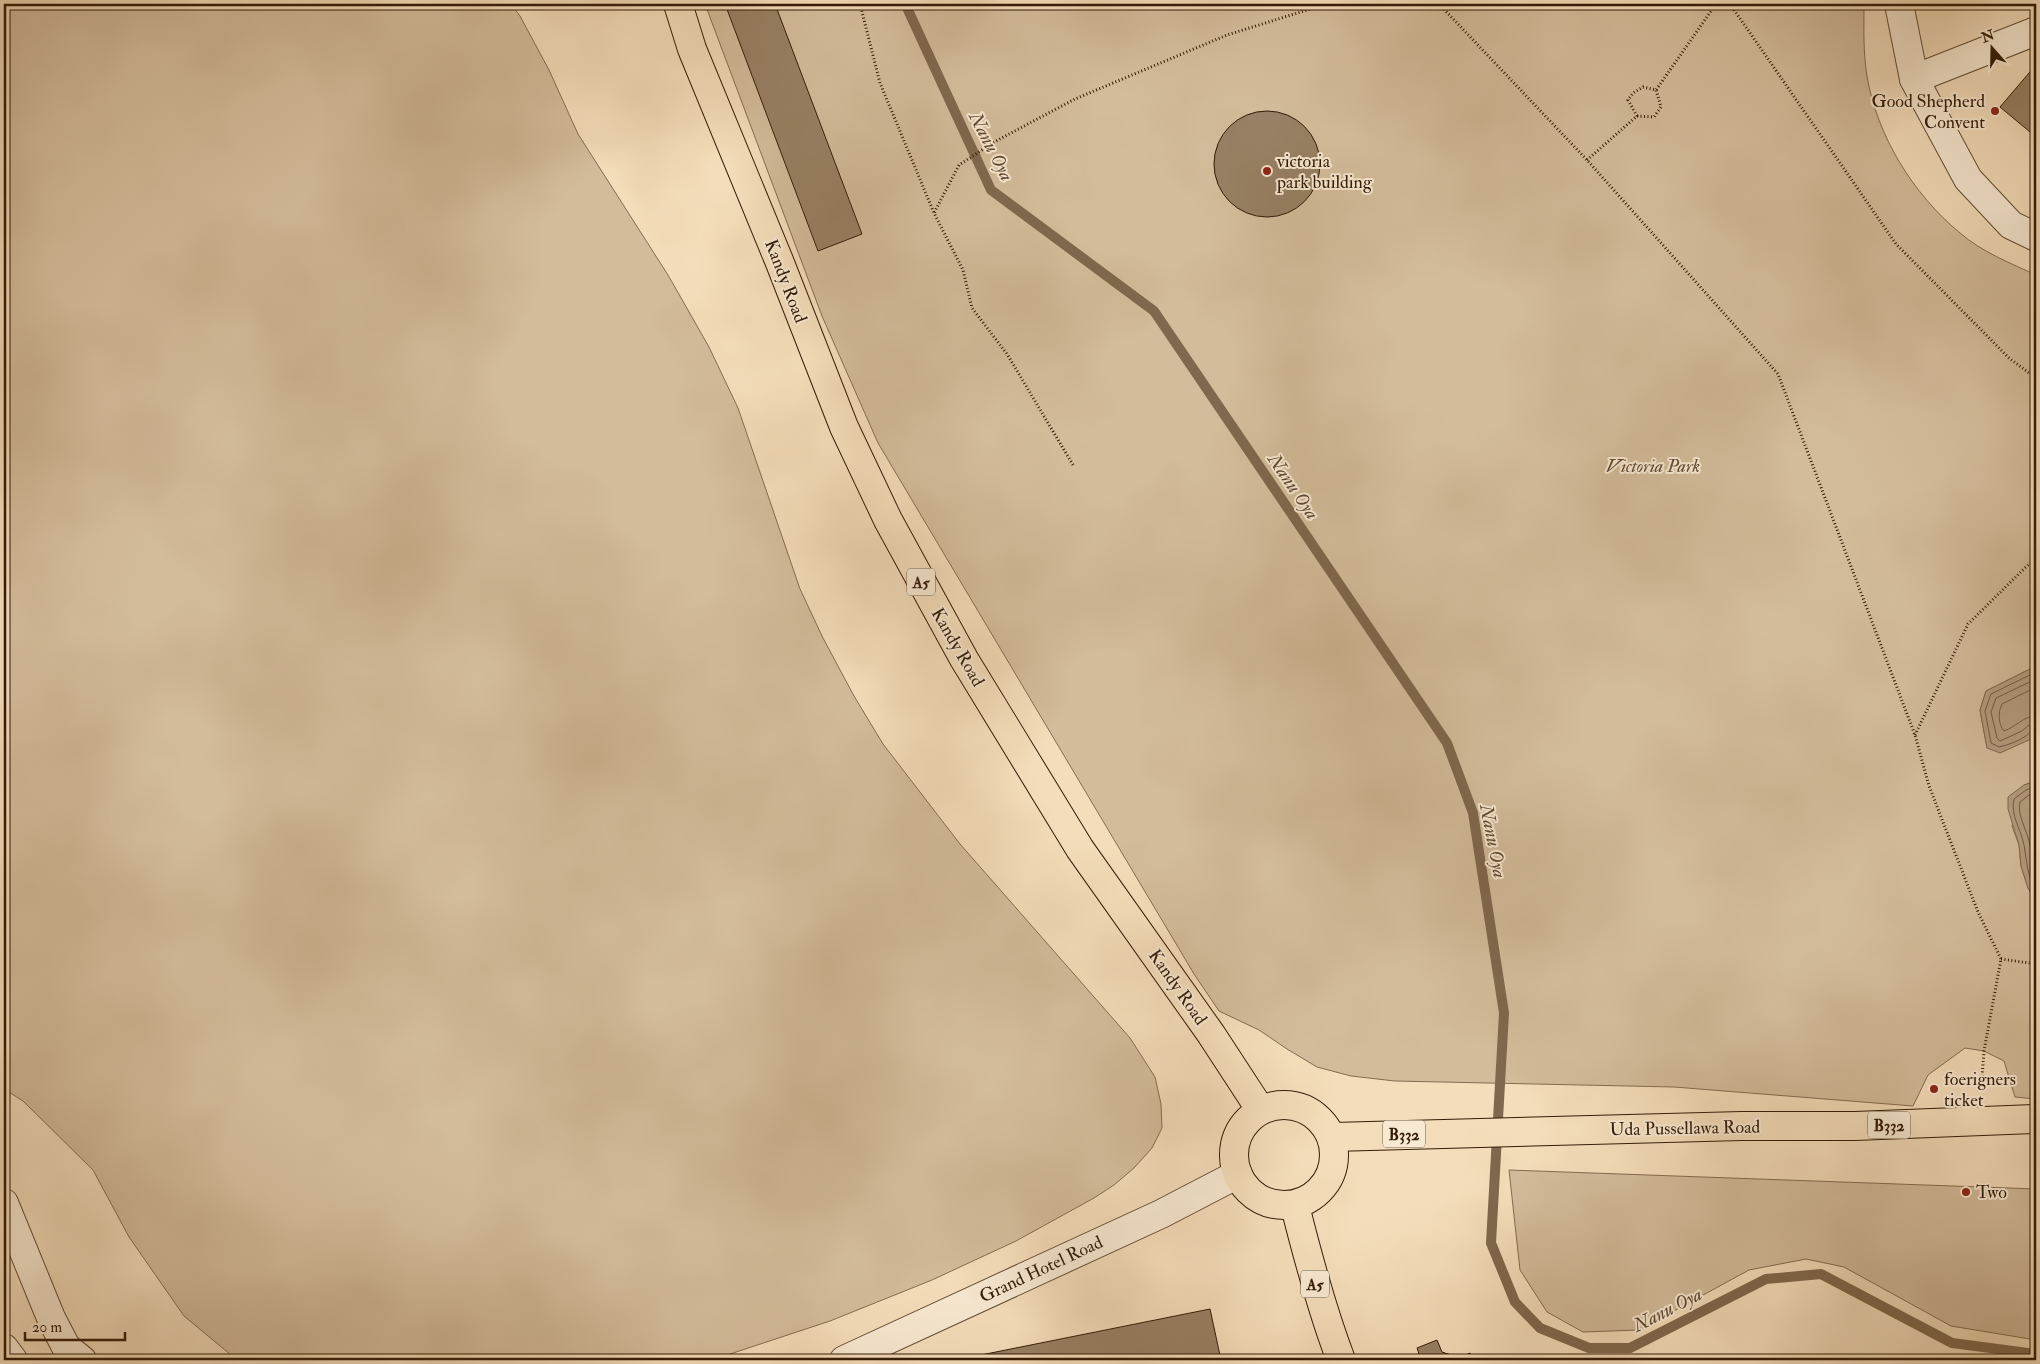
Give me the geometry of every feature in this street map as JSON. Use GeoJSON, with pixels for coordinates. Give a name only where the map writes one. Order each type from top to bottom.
{"type":"FeatureCollection","features":[{"type":"Feature","properties":{"kind":"main road","name":"Kandy Road"},"geometry":{"type":"LineString","coordinates":[[678,4],[692,49],[780,263],[844,427],[888,520],[964,659],[1080,849],[1211,1034],[1260,1109]]}},
{"type":"Feature","properties":{"kind":"main road"},"geometry":{"type":"LineString","coordinates":[[1289,1103],[1316,1114],[1333,1137],[1335,1165],[1322,1190],[1295,1206],[1271,1205],[1248,1193],[1238,1174],[1234,1152],[1242,1124],[1260,1109],[1289,1103]]}},
{"type":"Feature","properties":{"kind":"main road","name":"Uda Pussellawa Road"},"geometry":{"type":"LineString","coordinates":[[1333,1137],[1979,1122],[2036,1119]]}},
{"type":"Feature","properties":{"kind":"main road","name":"A5"},"geometry":{"type":"LineString","coordinates":[[1295,1206],[1309,1264],[1341,1360]]}},
{"type":"Feature","properties":{"kind":"street"},"geometry":{"type":"LineString","coordinates":[[1899,4],[1914,79],[1968,178],[2011,225],[2036,237]]}},
{"type":"Feature","properties":{"kind":"street"},"geometry":{"type":"LineString","coordinates":[[1914,79],[2036,31]]}},
{"type":"Feature","properties":{"kind":"street","name":"Grand Hotel Road"},"geometry":{"type":"LineString","coordinates":[[844,1360],[1161,1214],[1238,1174]]}},
{"type":"Feature","properties":{"kind":"street"},"geometry":{"type":"LineString","coordinates":[[4,1203],[51,1318],[66,1347],[82,1360]]}},
{"type":"Feature","properties":{"kind":"street"},"geometry":{"type":"LineString","coordinates":[[4,1348],[13,1360]]}},
{"type":"Feature","properties":{"kind":"path"},"geometry":{"type":"LineString","coordinates":[[860,4],[880,83],[934,213],[963,270],[972,308],[1007,354],[1073,465]]}},
{"type":"Feature","properties":{"kind":"path"},"geometry":{"type":"LineString","coordinates":[[934,213],[958,165],[996,141],[1075,99],[1227,35],[1326,4]]}},
{"type":"Feature","properties":{"kind":"path"},"geometry":{"type":"LineString","coordinates":[[1439,4],[1587,160],[1778,374],[1915,735],[1929,786],[1978,912],[2001,959],[1984,1051],[1979,1122]]}},
{"type":"Feature","properties":{"kind":"path"},"geometry":{"type":"LineString","coordinates":[[1656,90],[1716,4]]}},
{"type":"Feature","properties":{"kind":"path"},"geometry":{"type":"LineString","coordinates":[[1730,4],[1896,244],[2009,358],[2036,378]]}},
{"type":"Feature","properties":{"kind":"path"},"geometry":{"type":"LineString","coordinates":[[1637,116],[1628,100],[1633,93],[1643,88],[1656,90]]}},
{"type":"Feature","properties":{"kind":"path"},"geometry":{"type":"LineString","coordinates":[[1587,160],[1637,116],[1654,117],[1661,108],[1656,90]]}},
{"type":"Feature","properties":{"kind":"path"},"geometry":{"type":"LineString","coordinates":[[1915,735],[1968,624],[2036,557]]}},
{"type":"Feature","properties":{"kind":"path"},"geometry":{"type":"LineString","coordinates":[[2001,959],[2036,964]]}},
{"type":"Feature","properties":{"kind":"green space"},"geometry":{"type":"Polygon","coordinates":[[[4,4],[511,4],[520,16],[549,70],[578,134],[668,275],[709,347],[738,408],[800,589],[823,638],[854,696],[883,744],[960,844],[1130,1038],[1155,1077],[1161,1104],[1162,1128],[1152,1148],[1134,1168],[1114,1185],[1094,1198],[1016,1241],[932,1280],[830,1321],[712,1360],[237,1360],[184,1316],[129,1237],[93,1170],[23,1101],[4,1089],[4,4]]]}},
{"type":"Feature","properties":{"kind":"green space","name":"Victoria Park"},"geometry":{"type":"Polygon","coordinates":[[[705,4],[968,4],[972,6],[977,4],[1864,4],[1865,58],[1872,98],[1888,142],[1900,162],[1927,200],[1960,233],[1987,251],[2036,275],[2036,666],[1986,691],[1980,710],[1987,748],[2029,740],[2036,733],[2036,781],[2024,785],[2012,826],[2019,845],[2021,866],[2028,888],[2036,901],[2036,1099],[2015,1097],[2004,1061],[1984,1051],[1965,1048],[1928,1075],[1913,1106],[1674,1087],[1395,1081],[1351,1076],[1317,1067],[1259,1030],[1219,1011],[1194,974],[878,443],[822,316],[705,4]]]}},
{"type":"Feature","properties":{"kind":"green space"},"geometry":{"type":"Polygon","coordinates":[[[1509,1170],[2036,1189],[2036,1340],[1951,1326],[1844,1267],[1806,1259],[1749,1270],[1639,1330],[1583,1332],[1547,1312],[1520,1270],[1509,1170]]]}},
{"type":"Feature","properties":{"kind":"water"},"geometry":{"type":"Polygon","coordinates":[[[2036,666],[2036,733],[2029,740],[2000,753],[1987,748],[1980,710],[1986,691],[2036,666]]]}},
{"type":"Feature","properties":{"kind":"water"},"geometry":{"type":"Polygon","coordinates":[[[2036,781],[2036,901],[2028,888],[2021,866],[2019,845],[2008,809],[2008,797],[2024,785],[2036,781]]]}},
{"type":"Feature","properties":{"kind":"building"},"geometry":{"type":"Polygon","coordinates":[[[725,4],[775,4],[862,234],[818,251],[725,4]]]}},
{"type":"Feature","properties":{"kind":"building"},"geometry":{"type":"Polygon","coordinates":[[[2035,66],[2036,68],[2036,137],[2000,107],[2035,66]]]}},
{"type":"Feature","properties":{"kind":"building","name":"victoria park building"},"geometry":{"type":"Polygon","coordinates":[[[1267,111],[1287,115],[1304,127],[1316,144],[1320,164],[1316,184],[1304,201],[1287,213],[1267,217],[1247,213],[1230,201],[1218,184],[1214,164],[1218,144],[1230,127],[1247,115],[1267,111]]]}},
{"type":"Feature","properties":{"kind":"building"},"geometry":{"type":"Polygon","coordinates":[[[1210,1309],[1221,1360],[965,1360],[966,1358],[1210,1309]]]}},
{"type":"Feature","properties":{"kind":"building"},"geometry":{"type":"Polygon","coordinates":[[[1437,1340],[1442,1352],[1460,1358],[1470,1353],[1473,1360],[1421,1360],[1417,1348],[1437,1340]]]}},
{"type":"Feature","properties":{"kind":"waterway","name":"Nanu Oya"},"geometry":{"type":"LineString","coordinates":[[907,4],[908,10],[991,190],[1154,311],[1447,743],[1473,813],[1504,1013],[1491,1243],[1515,1302],[1540,1328],[1589,1348],[1630,1348],[1766,1279],[1821,1274],[1952,1343],[2036,1354]]}},
{"type":"Feature","properties":{"kind":"place","name":"Good Shepherd Convent"},"geometry":{"type":"Point","coordinates":[1995,111]}},
{"type":"Feature","properties":{"kind":"place","name":"victoria park building"},"geometry":{"type":"Point","coordinates":[1267,171]}},
{"type":"Feature","properties":{"kind":"place","name":"foerigners ticket"},"geometry":{"type":"Point","coordinates":[1934,1089]}},
{"type":"Feature","properties":{"kind":"place","name":"Two"},"geometry":{"type":"Point","coordinates":[1966,1192]}}]}
